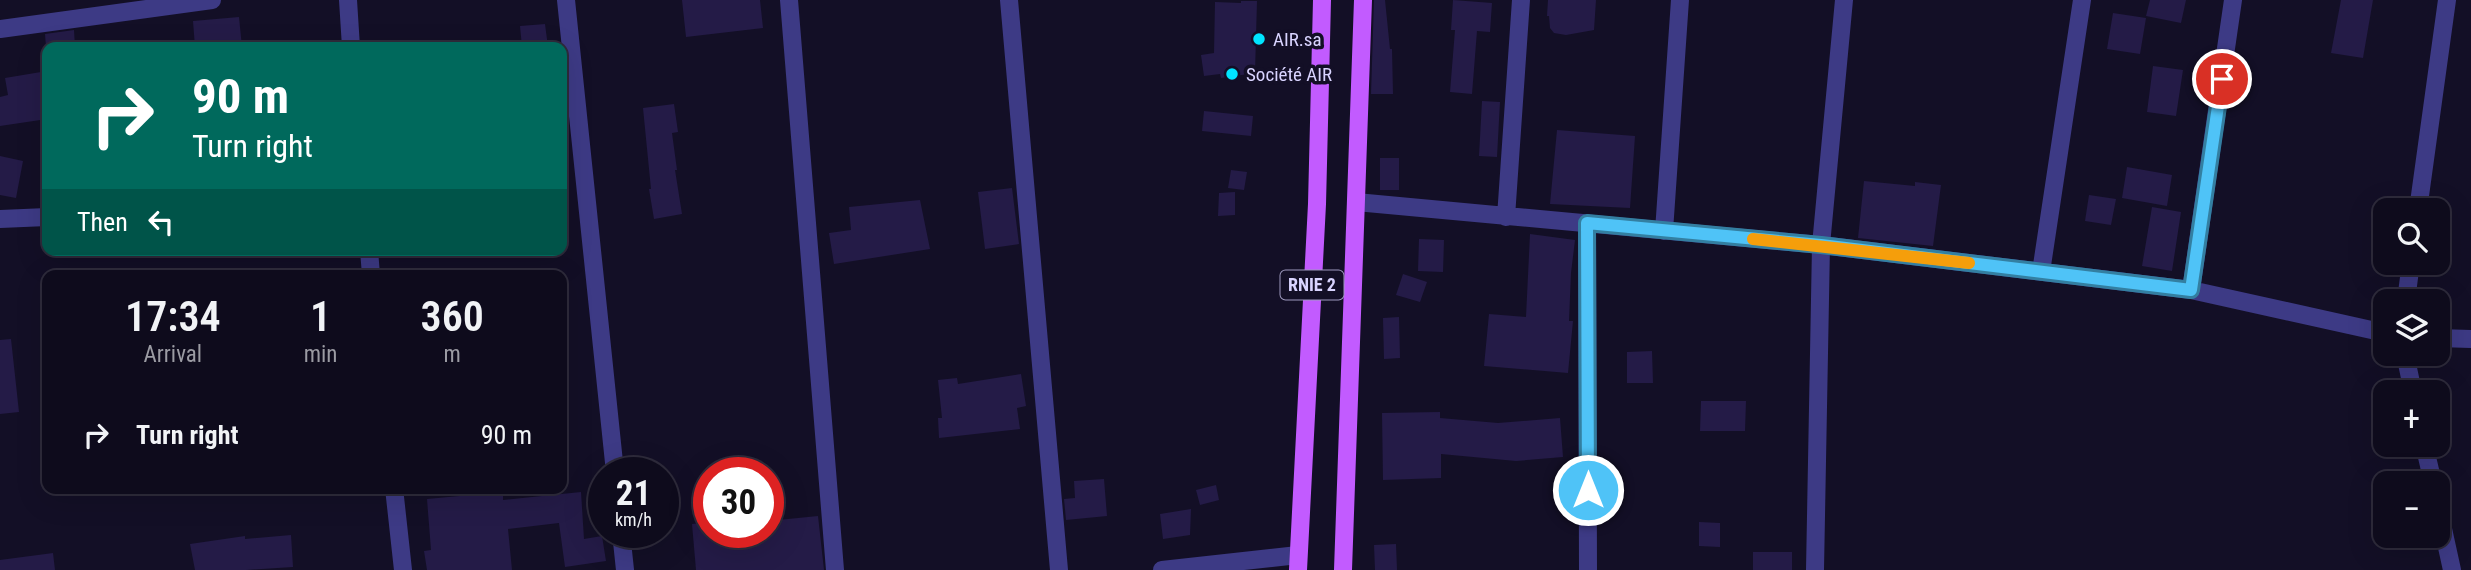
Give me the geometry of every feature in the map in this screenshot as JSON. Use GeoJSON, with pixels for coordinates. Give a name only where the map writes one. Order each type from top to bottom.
{"type":"FeatureCollection","features":[{"type":"Feature","properties":{"kind":"main road","name":"RNIE 2"},"geometry":{"type":"LineString","coordinates":[[1298,563],[1317,204],[1322,0]]}},
{"type":"Feature","properties":{"kind":"main road","name":"RNIE 2"},"geometry":{"type":"LineString","coordinates":[[1343,570],[1363,0]]}},
{"type":"Feature","properties":{"kind":"street"},"geometry":{"type":"LineString","coordinates":[[0,29],[212,0]]}},
{"type":"Feature","properties":{"kind":"street"},"geometry":{"type":"LineString","coordinates":[[348,0],[351,42]]}},
{"type":"Feature","properties":{"kind":"street"},"geometry":{"type":"LineString","coordinates":[[566,0],[613,457]]}},
{"type":"Feature","properties":{"kind":"street"},"geometry":{"type":"LineString","coordinates":[[789,0],[835,570]]}},
{"type":"Feature","properties":{"kind":"street"},"geometry":{"type":"LineString","coordinates":[[1009,0],[1059,570]]}},
{"type":"Feature","properties":{"kind":"street"},"geometry":{"type":"LineString","coordinates":[[1506,217],[1521,0]]}},
{"type":"Feature","properties":{"kind":"street"},"geometry":{"type":"LineString","coordinates":[[1664,231],[1680,0]]}},
{"type":"Feature","properties":{"kind":"street"},"geometry":{"type":"LineString","coordinates":[[1815,570],[1821,245],[1844,0]]}},
{"type":"Feature","properties":{"kind":"street"},"geometry":{"type":"LineString","coordinates":[[2041,272],[2082,0]]}},
{"type":"Feature","properties":{"kind":"street"},"geometry":{"type":"LineString","coordinates":[[2191,290],[2234,0]]}},
{"type":"Feature","properties":{"kind":"street"},"geometry":{"type":"LineString","coordinates":[[2420,198],[2447,0]]}},
{"type":"Feature","properties":{"kind":"street"},"geometry":{"type":"LineString","coordinates":[[1356,202],[1821,245],[2191,290],[2373,330]]}},
{"type":"Feature","properties":{"kind":"street"},"geometry":{"type":"LineString","coordinates":[[0,219],[42,217]]}},
{"type":"Feature","properties":{"kind":"street"},"geometry":{"type":"LineString","coordinates":[[1587,223],[1588,570]]}},
{"type":"Feature","properties":{"kind":"street"},"geometry":{"type":"LineString","coordinates":[[2450,338],[2471,339]]}},
{"type":"Feature","properties":{"kind":"street"},"geometry":{"type":"LineString","coordinates":[[395,494],[402,570]]}},
{"type":"Feature","properties":{"kind":"street"},"geometry":{"type":"LineString","coordinates":[[623,548],[625,570]]}},
{"type":"Feature","properties":{"kind":"street"},"geometry":{"type":"LineString","coordinates":[[2447,548],[2452,570]]}},
{"type":"Feature","properties":{"kind":"street"},"geometry":{"type":"LineString","coordinates":[[1162,570],[1298,563]]}},
{"type":"Feature","properties":{"kind":"building"},"geometry":{"type":"Polygon","coordinates":[[[682,0],[760,0],[763,28],[686,37],[682,0]]]}},
{"type":"Feature","properties":{"kind":"building"},"geometry":{"type":"Polygon","coordinates":[[[1374,0],[1385,0],[1392,49],[1393,94],[1371,94],[1374,0]]]}},
{"type":"Feature","properties":{"kind":"building"},"geometry":{"type":"Polygon","coordinates":[[[1453,0],[1492,3],[1490,32],[1477,31],[1472,94],[1450,92],[1455,30],[1451,30],[1453,0]]]}},
{"type":"Feature","properties":{"kind":"building"},"geometry":{"type":"Polygon","coordinates":[[[1548,0],[1596,0],[1594,30],[1566,35],[1554,33],[1547,16],[1548,0]]]}},
{"type":"Feature","properties":{"kind":"building"},"geometry":{"type":"Polygon","coordinates":[[[2150,0],[2186,0],[2181,23],[2146,16],[2150,0]]]}},
{"type":"Feature","properties":{"kind":"building"},"geometry":{"type":"Polygon","coordinates":[[[2341,0],[2373,0],[2363,58],[2331,53],[2341,0]]]}},
{"type":"Feature","properties":{"kind":"building"},"geometry":{"type":"Polygon","coordinates":[[[1257,1],[1255,73],[1221,78],[1220,74],[1204,76],[1201,55],[1214,53],[1215,2],[1257,1]]]}},
{"type":"Feature","properties":{"kind":"building"},"geometry":{"type":"Polygon","coordinates":[[[2113,13],[2146,18],[2140,54],[2107,49],[2113,13]]]}},
{"type":"Feature","properties":{"kind":"building"},"geometry":{"type":"Polygon","coordinates":[[[239,17],[242,42],[195,42],[193,21],[239,17]]]}},
{"type":"Feature","properties":{"kind":"building"},"geometry":{"type":"Polygon","coordinates":[[[545,24],[547,42],[522,42],[520,26],[545,24]]]}},
{"type":"Feature","properties":{"kind":"building"},"geometry":{"type":"Polygon","coordinates":[[[74,30],[75,42],[46,42],[45,34],[74,30]]]}},
{"type":"Feature","properties":{"kind":"building"},"geometry":{"type":"Polygon","coordinates":[[[2153,66],[2183,70],[2176,116],[2147,112],[2153,66]]]}},
{"type":"Feature","properties":{"kind":"building"},"geometry":{"type":"Polygon","coordinates":[[[42,72],[42,120],[0,126],[0,97],[8,95],[5,78],[42,72]]]}},
{"type":"Feature","properties":{"kind":"building"},"geometry":{"type":"Polygon","coordinates":[[[1482,101],[1500,102],[1497,157],[1479,156],[1482,101]]]}},
{"type":"Feature","properties":{"kind":"building"},"geometry":{"type":"Polygon","coordinates":[[[674,104],[678,132],[672,133],[682,214],[654,219],[643,108],[674,104]]]}},
{"type":"Feature","properties":{"kind":"building"},"geometry":{"type":"Polygon","coordinates":[[[1204,111],[1253,116],[1251,136],[1202,131],[1204,111]]]}},
{"type":"Feature","properties":{"kind":"building"},"geometry":{"type":"Polygon","coordinates":[[[1557,130],[1635,136],[1630,208],[1550,204],[1557,130]]]}},
{"type":"Feature","properties":{"kind":"building"},"geometry":{"type":"Polygon","coordinates":[[[0,156],[23,161],[16,198],[0,195],[0,156]]]}},
{"type":"Feature","properties":{"kind":"building"},"geometry":{"type":"Polygon","coordinates":[[[1380,158],[1399,158],[1399,190],[1380,190],[1380,158]]]}},
{"type":"Feature","properties":{"kind":"building"},"geometry":{"type":"Polygon","coordinates":[[[2127,167],[2172,175],[2167,206],[2122,198],[2127,167]]]}},
{"type":"Feature","properties":{"kind":"building"},"geometry":{"type":"Polygon","coordinates":[[[1231,170],[1247,172],[1244,190],[1228,188],[1231,170]]]}},
{"type":"Feature","properties":{"kind":"building"},"geometry":{"type":"Polygon","coordinates":[[[1864,181],[1915,186],[1915,182],[1941,185],[1933,246],[1858,238],[1864,181]]]}},
{"type":"Feature","properties":{"kind":"building"},"geometry":{"type":"Polygon","coordinates":[[[1012,188],[1019,244],[985,249],[978,192],[1012,188]]]}},
{"type":"Feature","properties":{"kind":"building"},"geometry":{"type":"Polygon","coordinates":[[[1235,192],[1235,215],[1218,216],[1219,193],[1235,192]]]}},
{"type":"Feature","properties":{"kind":"building"},"geometry":{"type":"Polygon","coordinates":[[[2089,195],[2116,199],[2111,225],[2085,221],[2089,195]]]}},
{"type":"Feature","properties":{"kind":"building"},"geometry":{"type":"Polygon","coordinates":[[[920,200],[930,249],[834,264],[829,233],[851,230],[849,207],[920,200]]]}},
{"type":"Feature","properties":{"kind":"building"},"geometry":{"type":"Polygon","coordinates":[[[2152,207],[2181,212],[2172,271],[2142,266],[2152,207]]]}},
{"type":"Feature","properties":{"kind":"building"},"geometry":{"type":"Polygon","coordinates":[[[1530,234],[1575,240],[1569,321],[1573,321],[1568,373],[1484,366],[1489,314],[1526,317],[1530,234]]]}},
{"type":"Feature","properties":{"kind":"building"},"geometry":{"type":"Polygon","coordinates":[[[1419,239],[1444,240],[1443,272],[1418,271],[1419,239]]]}},
{"type":"Feature","properties":{"kind":"building"},"geometry":{"type":"Polygon","coordinates":[[[1403,274],[1427,282],[1420,302],[1396,295],[1403,274]]]}},
{"type":"Feature","properties":{"kind":"building"},"geometry":{"type":"Polygon","coordinates":[[[1399,317],[1400,358],[1384,359],[1383,318],[1399,317]]]}},
{"type":"Feature","properties":{"kind":"building"},"geometry":{"type":"Polygon","coordinates":[[[11,339],[19,412],[0,414],[0,340],[11,339]]]}},
{"type":"Feature","properties":{"kind":"building"},"geometry":{"type":"Polygon","coordinates":[[[1652,351],[1653,383],[1627,383],[1627,352],[1652,351]]]}},
{"type":"Feature","properties":{"kind":"building"},"geometry":{"type":"Polygon","coordinates":[[[1021,374],[1026,406],[1017,408],[1020,429],[939,438],[938,418],[942,418],[938,380],[957,378],[958,384],[1021,374]]]}},
{"type":"Feature","properties":{"kind":"building"},"geometry":{"type":"Polygon","coordinates":[[[1701,401],[1746,401],[1745,431],[1700,431],[1701,401]]]}},
{"type":"Feature","properties":{"kind":"building"},"geometry":{"type":"Polygon","coordinates":[[[1440,412],[1440,418],[1498,423],[1560,418],[1563,457],[1516,461],[1441,454],[1441,478],[1383,480],[1382,413],[1440,412]]]}},
{"type":"Feature","properties":{"kind":"building"},"geometry":{"type":"Polygon","coordinates":[[[1104,479],[1107,516],[1066,520],[1064,499],[1075,498],[1074,481],[1104,479]]]}},
{"type":"Feature","properties":{"kind":"building"},"geometry":{"type":"Polygon","coordinates":[[[1216,485],[1219,500],[1200,505],[1196,490],[1216,485]]]}},
{"type":"Feature","properties":{"kind":"building"},"geometry":{"type":"Polygon","coordinates":[[[581,492],[584,539],[588,538],[588,548],[604,548],[606,561],[565,567],[559,523],[508,529],[512,570],[427,570],[424,551],[431,550],[427,499],[503,494],[503,500],[581,492]]]}},
{"type":"Feature","properties":{"kind":"building"},"geometry":{"type":"Polygon","coordinates":[[[1191,509],[1190,535],[1163,539],[1160,514],[1191,509]]]}},
{"type":"Feature","properties":{"kind":"building"},"geometry":{"type":"Polygon","coordinates":[[[818,516],[824,570],[696,570],[694,548],[784,548],[784,519],[818,516]]]}},
{"type":"Feature","properties":{"kind":"building"},"geometry":{"type":"Polygon","coordinates":[[[1699,522],[1720,523],[1720,547],[1699,546],[1699,522]]]}},
{"type":"Feature","properties":{"kind":"building"},"geometry":{"type":"Polygon","coordinates":[[[291,535],[293,567],[195,570],[190,544],[245,536],[245,539],[291,535]]]}},
{"type":"Feature","properties":{"kind":"building"},"geometry":{"type":"Polygon","coordinates":[[[1396,544],[1397,570],[1375,570],[1374,545],[1396,544]]]}},
{"type":"Feature","properties":{"kind":"building"},"geometry":{"type":"Polygon","coordinates":[[[1753,552],[1792,552],[1792,570],[1753,570],[1753,552]]]}},
{"type":"Feature","properties":{"kind":"building"},"geometry":{"type":"Polygon","coordinates":[[[53,553],[55,570],[0,570],[0,560],[53,553]]]}},
{"type":"Feature","properties":{"kind":"slow traffic"},"geometry":{"type":"LineString","coordinates":[[1753,239],[1969,263]]}},
{"type":"Feature","properties":{"kind":"place","name":"AIR.sa"},"geometry":{"type":"Point","coordinates":[1259,39]}},
{"type":"Feature","properties":{"kind":"place","name":"Société AIR"},"geometry":{"type":"Point","coordinates":[1232,74]}},
{"type":"Feature","properties":{"kind":"route"},"geometry":{"type":"LineString","coordinates":[[1588,490],[1587,223],[1821,245],[2191,290],[2222,79]]}}]}
